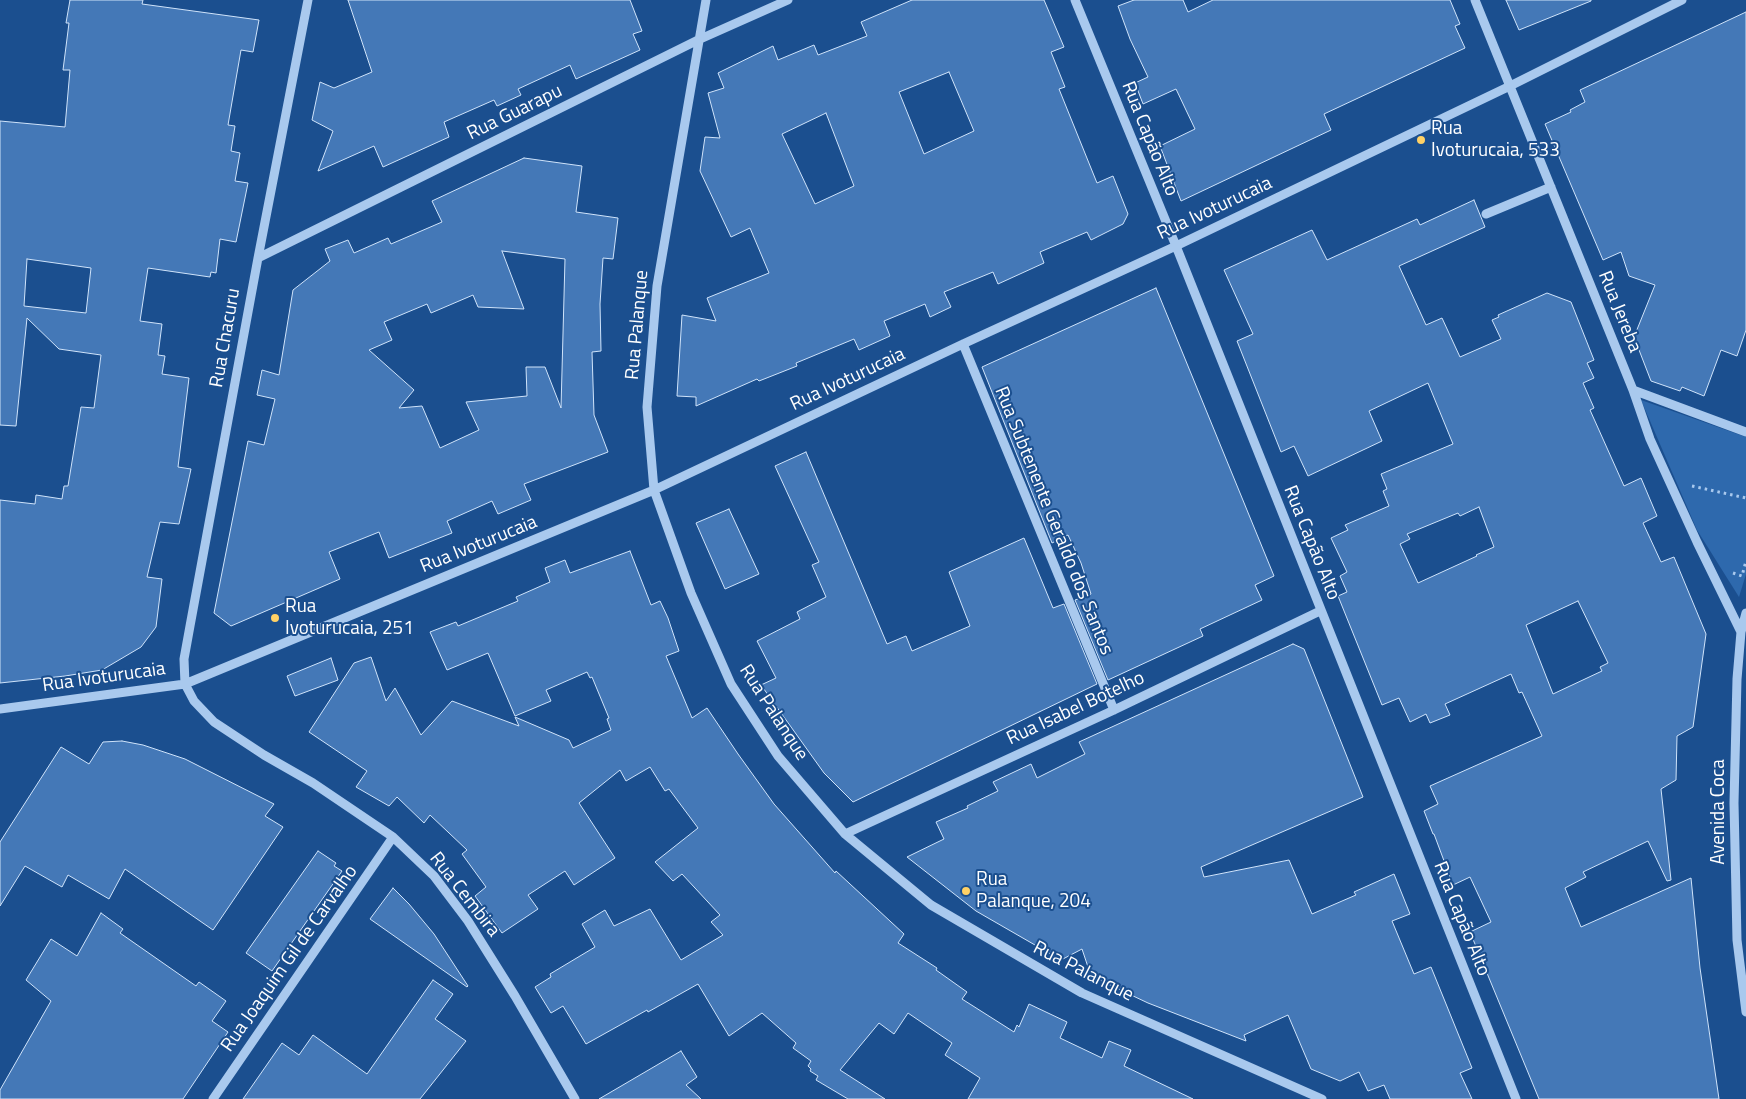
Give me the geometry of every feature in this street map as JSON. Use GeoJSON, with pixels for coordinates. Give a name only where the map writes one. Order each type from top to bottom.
{"type":"FeatureCollection","features":[{"type":"Feature","properties":{"kind":"street","name":"Rua Chacuru"},"geometry":{"type":"LineString","coordinates":[[185,684],[186,651],[258,258],[308,0]]}},
{"type":"Feature","properties":{"kind":"street","name":"Rua Palanque"},"geometry":{"type":"LineString","coordinates":[[706,0],[657,286],[648,407],[654,490],[691,593],[731,684],[778,756],[845,834],[931,905],[1082,994],[1322,1099]]}},
{"type":"Feature","properties":{"kind":"street","name":"Rua Guarapu"},"geometry":{"type":"LineString","coordinates":[[258,258],[698,40],[788,0]]}},
{"type":"Feature","properties":{"kind":"street","name":"Rua Capão Alto"},"geometry":{"type":"LineString","coordinates":[[1075,0],[1176,246],[1320,612],[1516,1099]]}},
{"type":"Feature","properties":{"kind":"street","name":"Rua Jereba"},"geometry":{"type":"LineString","coordinates":[[1475,0],[1658,456],[1741,632]]}},
{"type":"Feature","properties":{"kind":"street","name":"Rua Ivoturucaia"},"geometry":{"type":"LineString","coordinates":[[0,709],[185,684],[654,490],[1176,246],[1510,86],[1682,0]]}},
{"type":"Feature","properties":{"kind":"street"},"geometry":{"type":"LineString","coordinates":[[1486,214],[1551,187]]}},
{"type":"Feature","properties":{"kind":"street","name":"Rua Subtenente Geraldo dos Santos"},"geometry":{"type":"LineString","coordinates":[[963,344],[1114,710]]}},
{"type":"Feature","properties":{"kind":"street"},"geometry":{"type":"LineString","coordinates":[[1633,390],[1746,432]]}},
{"type":"Feature","properties":{"kind":"street","name":"Rua Isabel Botelho"},"geometry":{"type":"LineString","coordinates":[[845,834],[1114,710],[1320,612]]}},
{"type":"Feature","properties":{"kind":"street","name":"Avenida Coca"},"geometry":{"type":"LineString","coordinates":[[1746,613],[1741,632],[1741,679],[1734,803],[1738,940],[1746,1012]]}},
{"type":"Feature","properties":{"kind":"street","name":"Rua Cembira"},"geometry":{"type":"LineString","coordinates":[[185,684],[194,701],[214,722],[393,837],[434,876],[468,921],[515,996],[575,1099]]}},
{"type":"Feature","properties":{"kind":"street","name":"Rua Joaquim Gil de Carvalho"},"geometry":{"type":"LineString","coordinates":[[213,1099],[393,837]]}},
{"type":"Feature","properties":{"kind":"path"},"geometry":{"type":"LineString","coordinates":[[1690,486],[1746,498]]}},
{"type":"Feature","properties":{"kind":"shaded area"},"geometry":{"type":"Polygon","coordinates":[[[1641,400],[1746,437],[1746,574],[1739,597],[1697,530],[1641,400]]]}},
{"type":"Feature","properties":{"kind":"building"},"geometry":{"type":"Polygon","coordinates":[[[70,0],[143,0],[142,4],[259,20],[253,52],[241,50],[228,125],[235,126],[231,151],[240,153],[235,181],[248,183],[236,242],[220,239],[216,273],[211,272],[210,277],[148,268],[140,321],[162,324],[158,355],[165,356],[162,374],[189,378],[178,467],[191,469],[179,524],[160,522],[147,577],[162,579],[156,627],[141,647],[102,670],[0,683],[0,500],[35,504],[36,495],[62,499],[64,486],[68,486],[81,407],[94,408],[101,355],[59,349],[27,318],[16,426],[0,425],[0,121],[65,127],[70,70],[63,70],[69,23],[66,23],[70,0]],[[27,259],[24,306],[86,313],[91,268],[27,259]]]}},
{"type":"Feature","properties":{"kind":"building"},"geometry":{"type":"Polygon","coordinates":[[[348,0],[630,0],[642,31],[633,34],[640,50],[576,79],[570,65],[518,89],[521,95],[497,106],[494,100],[444,122],[449,137],[383,167],[374,146],[318,171],[333,131],[312,120],[320,82],[334,88],[372,72],[348,0]]]}},
{"type":"Feature","properties":{"kind":"building"},"geometry":{"type":"Polygon","coordinates":[[[912,0],[1044,0],[1064,47],[1051,52],[1065,87],[1059,89],[1097,183],[1113,176],[1128,214],[1123,224],[1091,240],[1087,232],[1040,252],[1044,263],[998,284],[993,272],[944,292],[951,307],[930,317],[925,304],[884,321],[890,336],[859,350],[854,339],[796,363],[797,366],[759,381],[757,379],[696,406],[696,397],[677,396],[682,315],[716,321],[707,298],[769,273],[750,228],[731,237],[700,171],[705,137],[720,138],[708,93],[724,88],[718,73],[773,46],[778,60],[814,45],[818,55],[867,36],[861,22],[912,0]],[[949,72],[899,92],[924,154],[974,131],[949,72]],[[826,113],[782,134],[815,204],[854,186],[826,113]]]}},
{"type":"Feature","properties":{"kind":"building"},"geometry":{"type":"Polygon","coordinates":[[[1134,0],[1183,0],[1188,12],[1213,0],[1450,0],[1460,24],[1455,26],[1465,48],[1324,114],[1331,130],[1181,201],[1160,146],[1195,129],[1176,89],[1143,104],[1135,83],[1148,77],[1130,39],[1118,6],[1134,0]]]}},
{"type":"Feature","properties":{"kind":"building"},"geometry":{"type":"Polygon","coordinates":[[[1506,0],[1591,0],[1591,1],[1519,30],[1506,0]]]}},
{"type":"Feature","properties":{"kind":"building"},"geometry":{"type":"Polygon","coordinates":[[[1746,12],[1746,330],[1737,356],[1721,350],[1704,396],[1682,387],[1680,391],[1651,381],[1634,337],[1655,285],[1629,276],[1621,252],[1603,260],[1545,124],[1571,112],[1570,110],[1585,102],[1580,90],[1746,12]]]}},
{"type":"Feature","properties":{"kind":"building"},"geometry":{"type":"Polygon","coordinates":[[[524,158],[582,166],[576,212],[618,218],[613,259],[603,258],[600,304],[601,351],[592,352],[594,415],[608,452],[524,484],[531,500],[498,514],[492,501],[447,521],[452,533],[389,558],[379,532],[329,552],[340,579],[231,626],[214,613],[248,441],[264,445],[275,399],[257,395],[262,370],[279,375],[293,290],[330,261],[325,249],[348,240],[354,253],[388,238],[391,244],[442,222],[432,201],[524,158]],[[502,251],[524,309],[478,307],[473,295],[431,313],[427,304],[384,322],[392,340],[369,350],[414,390],[399,408],[422,406],[440,448],[479,430],[466,402],[527,396],[526,367],[545,367],[561,408],[565,259],[502,251]]]}},
{"type":"Feature","properties":{"kind":"building"},"geometry":{"type":"Polygon","coordinates":[[[1474,200],[1485,227],[1399,266],[1426,325],[1442,318],[1460,357],[1501,339],[1492,320],[1499,317],[1498,315],[1547,293],[1571,302],[1594,360],[1587,363],[1594,378],[1583,383],[1594,408],[1590,410],[1624,486],[1641,478],[1657,516],[1643,523],[1661,562],[1674,557],[1706,634],[1693,727],[1677,736],[1676,780],[1661,789],[1671,880],[1667,881],[1648,841],[1583,872],[1586,877],[1565,888],[1581,927],[1691,878],[1700,968],[1719,1099],[1539,1099],[1470,932],[1491,922],[1470,877],[1453,885],[1424,811],[1438,804],[1430,786],[1542,736],[1522,692],[1519,693],[1511,674],[1445,704],[1450,715],[1430,723],[1426,714],[1410,722],[1399,698],[1382,705],[1338,596],[1347,592],[1340,576],[1347,572],[1331,538],[1348,530],[1345,525],[1389,506],[1383,491],[1387,489],[1381,474],[1453,444],[1428,383],[1369,411],[1382,441],[1308,476],[1294,446],[1281,452],[1237,341],[1253,334],[1224,270],[1312,230],[1327,260],[1417,219],[1420,225],[1474,200]],[[1479,507],[1460,516],[1458,513],[1407,534],[1410,539],[1400,544],[1418,583],[1494,547],[1479,507]],[[1578,601],[1526,625],[1553,694],[1602,671],[1600,667],[1608,663],[1578,601]]]}},
{"type":"Feature","properties":{"kind":"building"},"geometry":{"type":"Polygon","coordinates":[[[1156,288],[1274,576],[1255,585],[1262,600],[1200,629],[1203,636],[1108,680],[1075,600],[1091,594],[1081,563],[1068,535],[1052,543],[982,367],[1156,288]]]}},
{"type":"Feature","properties":{"kind":"building"},"geometry":{"type":"Polygon","coordinates":[[[806,452],[887,644],[906,636],[912,651],[970,626],[949,572],[1024,538],[1053,608],[1064,604],[1097,684],[853,802],[824,773],[761,685],[776,678],[757,641],[800,619],[797,612],[826,597],[812,565],[819,562],[775,466],[806,452]]]}},
{"type":"Feature","properties":{"kind":"building"},"geometry":{"type":"Polygon","coordinates":[[[729,509],[759,574],[725,589],[696,523],[729,509]]]}},
{"type":"Feature","properties":{"kind":"building"},"geometry":{"type":"Polygon","coordinates":[[[630,551],[651,605],[660,601],[668,618],[679,651],[666,656],[692,718],[707,708],[774,804],[835,873],[836,871],[904,934],[898,943],[937,968],[936,970],[967,992],[962,999],[1014,1032],[1017,1025],[1019,1027],[1029,1004],[1067,1022],[1060,1038],[1102,1058],[1109,1041],[1131,1050],[1124,1066],[1193,1099],[968,1099],[980,1078],[945,1055],[952,1043],[908,1013],[894,1034],[879,1023],[840,1070],[885,1099],[848,1099],[816,1080],[818,1076],[810,1071],[811,1069],[808,1066],[811,1061],[793,1048],[796,1043],[762,1013],[729,1036],[698,984],[586,1044],[563,1006],[551,1013],[535,987],[551,977],[550,974],[595,947],[582,924],[605,910],[614,926],[650,909],[681,960],[723,935],[711,922],[720,915],[682,874],[673,881],[655,862],[698,828],[669,789],[665,791],[650,767],[626,781],[620,770],[579,803],[615,858],[574,885],[565,871],[528,895],[538,909],[502,933],[475,896],[486,887],[462,854],[467,850],[430,815],[424,823],[397,797],[389,806],[356,787],[367,771],[309,732],[354,663],[371,657],[386,701],[395,688],[421,735],[452,701],[519,726],[515,717],[569,740],[573,748],[611,730],[607,719],[609,718],[592,677],[590,678],[587,672],[546,690],[551,701],[515,716],[488,653],[447,670],[430,632],[456,622],[458,626],[518,601],[516,597],[550,582],[545,568],[565,560],[570,573],[630,551]]]}},
{"type":"Feature","properties":{"kind":"building"},"geometry":{"type":"Polygon","coordinates":[[[1293,644],[1304,649],[1363,797],[1201,867],[1204,877],[1289,860],[1312,914],[1356,895],[1354,892],[1394,874],[1410,914],[1392,921],[1414,974],[1431,967],[1472,1068],[1460,1073],[1472,1099],[1390,1099],[1384,1085],[1368,1091],[1359,1072],[1340,1081],[1311,1069],[1288,1015],[1244,1035],[1246,1041],[1148,1003],[1091,976],[1082,949],[1061,960],[976,911],[907,857],[944,839],[936,822],[968,808],[967,806],[998,791],[993,782],[1031,764],[1037,778],[1085,754],[1079,742],[1293,644]]]}},
{"type":"Feature","properties":{"kind":"building"},"geometry":{"type":"Polygon","coordinates":[[[331,658],[338,680],[295,696],[287,676],[331,658]]]}},
{"type":"Feature","properties":{"kind":"building"},"geometry":{"type":"Polygon","coordinates":[[[122,741],[143,745],[185,759],[274,804],[265,816],[283,827],[213,930],[125,869],[109,899],[68,875],[62,887],[25,866],[0,906],[0,842],[61,747],[89,764],[103,742],[122,741]]]}},
{"type":"Feature","properties":{"kind":"building"},"geometry":{"type":"Polygon","coordinates":[[[318,851],[336,863],[334,866],[342,871],[272,971],[246,953],[318,851]]]}},
{"type":"Feature","properties":{"kind":"building"},"geometry":{"type":"Polygon","coordinates":[[[393,888],[434,934],[467,987],[370,919],[393,888]]]}},
{"type":"Feature","properties":{"kind":"building"},"geometry":{"type":"Polygon","coordinates":[[[101,913],[123,929],[120,933],[196,986],[199,982],[226,1001],[212,1021],[228,1032],[183,1099],[0,1099],[0,1090],[51,1001],[26,980],[51,939],[77,956],[101,913]]]}},
{"type":"Feature","properties":{"kind":"building"},"geometry":{"type":"Polygon","coordinates":[[[433,980],[453,994],[435,1019],[466,1041],[420,1099],[243,1099],[282,1043],[299,1055],[313,1035],[367,1074],[433,980]]]}},
{"type":"Feature","properties":{"kind":"building"},"geometry":{"type":"Polygon","coordinates":[[[681,1051],[697,1077],[686,1085],[701,1099],[599,1099],[681,1051]]]}},
{"type":"Feature","properties":{"kind":"place","name":"Rua Ivoturucaia, 533"},"geometry":{"type":"Point","coordinates":[1421,140]}},
{"type":"Feature","properties":{"kind":"place","name":"Rua Ivoturucaia, 251"},"geometry":{"type":"Point","coordinates":[275,618]}},
{"type":"Feature","properties":{"kind":"place","name":"Rua Palanque, 204"},"geometry":{"type":"Point","coordinates":[966,891]}}]}
